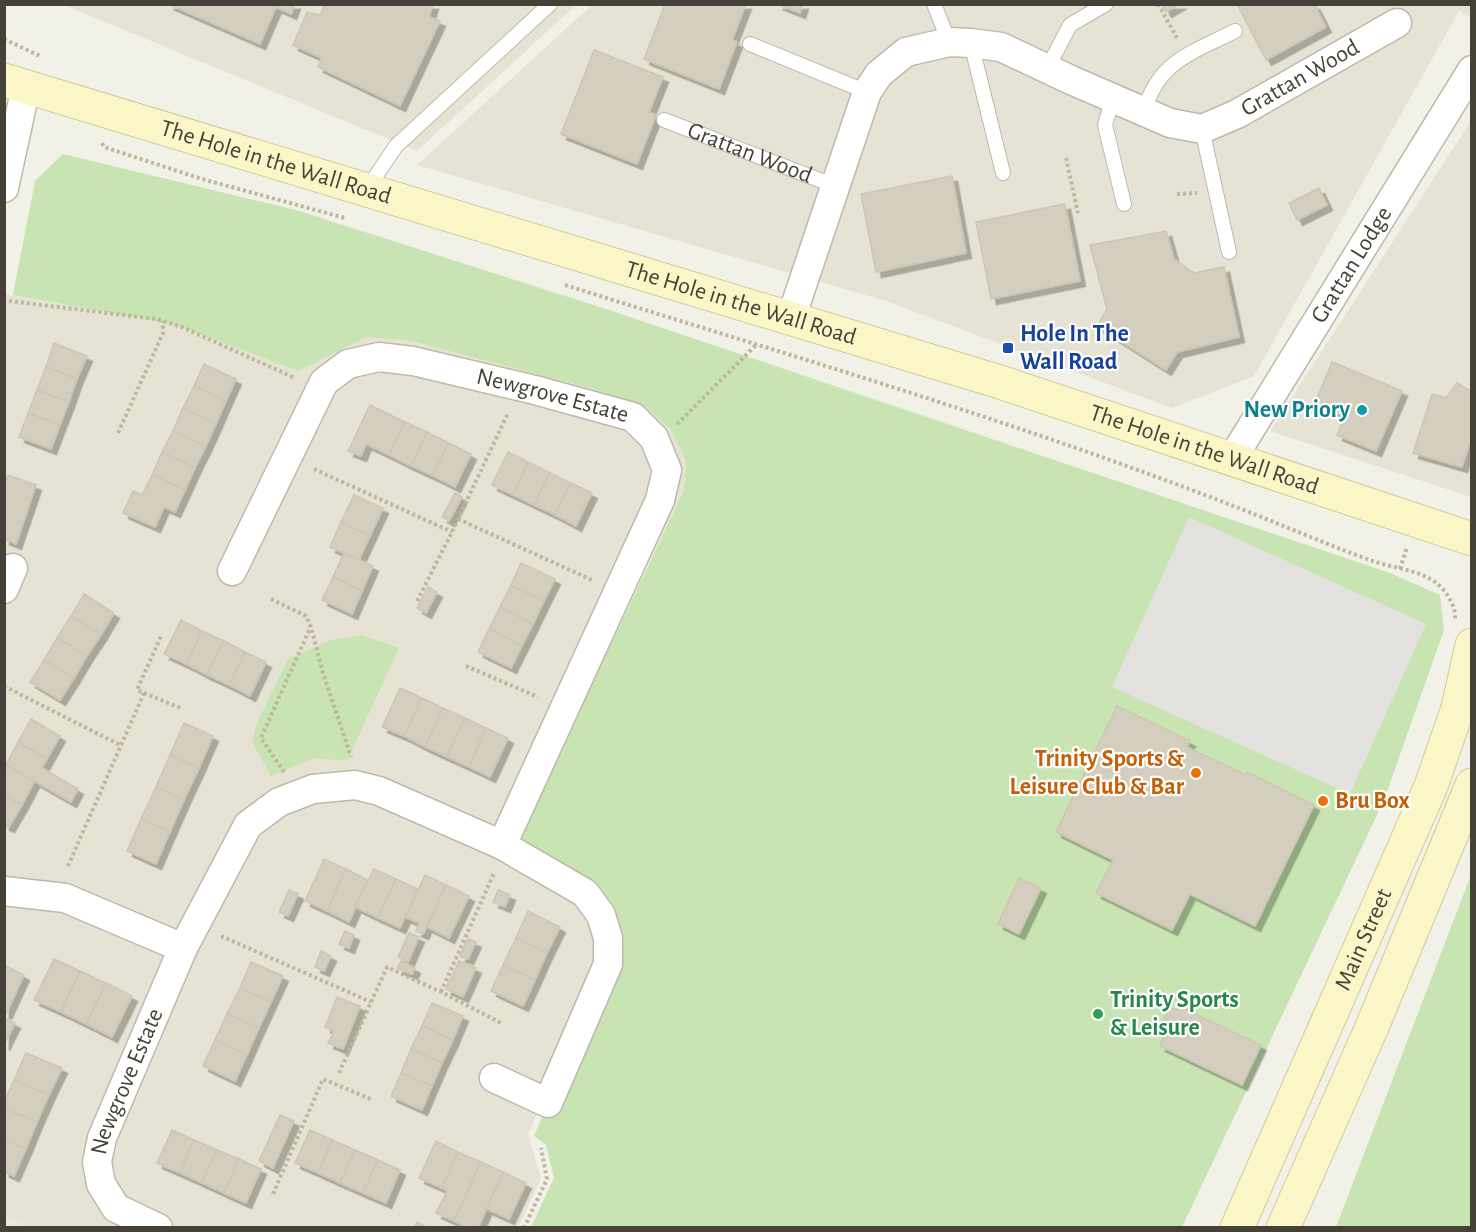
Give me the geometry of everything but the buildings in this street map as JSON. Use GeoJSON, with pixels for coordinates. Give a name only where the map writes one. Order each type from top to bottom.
{"type":"FeatureCollection","features":[{"type":"Feature","properties":{"kind":"street","name":"Grattan Wood"},"geometry":{"type":"LineString","coordinates":[[790,318],[867,92],[879,74],[906,52],[960,42],[1001,47],[1170,123],[1202,129],[1237,114],[1397,23]]}},
{"type":"Feature","properties":{"kind":"street","name":"Grattan Lodge"},"geometry":{"type":"LineString","coordinates":[[1232,459],[1472,70]]}},
{"type":"Feature","properties":{"kind":"street","name":"The Hole in the Wall Road"},"geometry":{"type":"LineString","coordinates":[[15,83],[1000,382],[1472,540]]}},
{"type":"Feature","properties":{"kind":"street"},"geometry":{"type":"LineString","coordinates":[[4,188],[15,83]]}},
{"type":"Feature","properties":{"kind":"street","name":"Newgrove Estate"},"geometry":{"type":"LineString","coordinates":[[232,571],[324,382],[348,364],[379,357],[413,361],[535,390],[633,417],[654,438],[667,470],[660,500],[502,845]]}},
{"type":"Feature","properties":{"kind":"street","name":"Main Street"},"geometry":{"type":"LineString","coordinates":[[1237,1227],[1431,786],[1458,708],[1463,634]]}},
{"type":"Feature","properties":{"kind":"street","name":"Newgrove Estate"},"geometry":{"type":"LineString","coordinates":[[158,1227],[116,1208],[101,1184],[97,1162],[102,1138],[189,937],[248,825],[279,802],[314,789],[355,785],[379,791],[502,845],[585,893],[601,915],[608,938],[608,964],[548,1103],[494,1078]]}},
{"type":"Feature","properties":{"kind":"street","name":"Main Street"},"geometry":{"type":"LineString","coordinates":[[1283,1227],[1372,1027],[1472,785]]}},
{"type":"Feature","properties":{"kind":"street"},"geometry":{"type":"LineString","coordinates":[[4,891],[65,898],[189,937]]}},
{"type":"Feature","properties":{"kind":"lane"},"geometry":{"type":"LineString","coordinates":[[368,189],[396,146],[550,4]]}},
{"type":"Feature","properties":{"kind":"lane"},"geometry":{"type":"LineString","coordinates":[[934,4],[960,42],[1003,173]]}},
{"type":"Feature","properties":{"kind":"lane"},"geometry":{"type":"LineString","coordinates":[[1047,69],[1070,25],[1106,4]]}},
{"type":"Feature","properties":{"kind":"lane"},"geometry":{"type":"LineString","coordinates":[[1144,112],[1150,92],[1166,69],[1234,31]]}},
{"type":"Feature","properties":{"kind":"lane"},"geometry":{"type":"LineString","coordinates":[[750,44],[867,92]]}},
{"type":"Feature","properties":{"kind":"lane"},"geometry":{"type":"LineString","coordinates":[[1113,98],[1105,125],[1124,204]]}},
{"type":"Feature","properties":{"kind":"lane","name":"Grattan Wood"},"geometry":{"type":"LineString","coordinates":[[664,120],[835,186]]}},
{"type":"Feature","properties":{"kind":"lane"},"geometry":{"type":"LineString","coordinates":[[1202,129],[1229,252]]}},
{"type":"Feature","properties":{"kind":"path"},"geometry":{"type":"LineString","coordinates":[[1158,4],[1187,56]]}},
{"type":"Feature","properties":{"kind":"path","name":"The Hole in the Wall Road"},"geometry":{"type":"LineString","coordinates":[[104,147],[202,179],[356,221]]}},
{"type":"Feature","properties":{"kind":"path"},"geometry":{"type":"LineString","coordinates":[[1066,158],[1078,213]]}},
{"type":"Feature","properties":{"kind":"path","name":"The Hole in the Wall Road"},"geometry":{"type":"LineString","coordinates":[[560,284],[757,344],[1083,450],[1222,501],[1377,562],[1430,578],[1440,585],[1451,602],[1463,634]]}},
{"type":"Feature","properties":{"kind":"path"},"geometry":{"type":"LineString","coordinates":[[9,301],[163,321],[182,327],[296,378]]}},
{"type":"Feature","properties":{"kind":"path"},"geometry":{"type":"LineString","coordinates":[[118,433],[163,333],[163,321]]}},
{"type":"Feature","properties":{"kind":"path"},"geometry":{"type":"LineString","coordinates":[[657,446],[757,344]]}},
{"type":"Feature","properties":{"kind":"path"},"geometry":{"type":"LineString","coordinates":[[417,601],[508,413]]}},
{"type":"Feature","properties":{"kind":"path"},"geometry":{"type":"LineString","coordinates":[[310,468],[452,532]]}},
{"type":"Feature","properties":{"kind":"path"},"geometry":{"type":"LineString","coordinates":[[458,519],[595,581]]}},
{"type":"Feature","properties":{"kind":"path"},"geometry":{"type":"LineString","coordinates":[[271,599],[306,616],[354,766]]}},
{"type":"Feature","properties":{"kind":"path"},"geometry":{"type":"LineString","coordinates":[[286,775],[261,738],[311,627]]}},
{"type":"Feature","properties":{"kind":"path"},"geometry":{"type":"LineString","coordinates":[[160,636],[136,690],[183,709]]}},
{"type":"Feature","properties":{"kind":"path"},"geometry":{"type":"LineString","coordinates":[[466,666],[542,699]]}},
{"type":"Feature","properties":{"kind":"path"},"geometry":{"type":"LineString","coordinates":[[4,686],[120,745]]}},
{"type":"Feature","properties":{"kind":"path"},"geometry":{"type":"LineString","coordinates":[[68,866],[144,693]]}},
{"type":"Feature","properties":{"kind":"path"},"geometry":{"type":"LineString","coordinates":[[441,992],[494,873]]}},
{"type":"Feature","properties":{"kind":"path"},"geometry":{"type":"LineString","coordinates":[[189,937],[371,1002]]}},
{"type":"Feature","properties":{"kind":"path"},"geometry":{"type":"LineString","coordinates":[[339,1073],[387,967],[501,1023]]}},
{"type":"Feature","properties":{"kind":"path"},"geometry":{"type":"LineString","coordinates":[[273,1194],[323,1079],[373,1100]]}},
{"type":"Feature","properties":{"kind":"path"},"geometry":{"type":"LineString","coordinates":[[524,1227],[546,1179],[541,1148]]}},
{"type":"Feature","properties":{"kind":"shaded area"},"geometry":{"type":"Polygon","coordinates":[[[64,5],[576,5],[417,151],[64,5]]]}},
{"type":"Feature","properties":{"kind":"shaded area"},"geometry":{"type":"Polygon","coordinates":[[[592,5],[1471,5],[1471,18],[1459,11],[1254,376],[1172,408],[886,301],[417,165],[592,5]]]}},
{"type":"Feature","properties":{"kind":"shaded area"},"geometry":{"type":"Polygon","coordinates":[[[1471,121],[1471,497],[1270,431],[1471,121]]]}},
{"type":"Feature","properties":{"kind":"shaded area"},"geometry":{"type":"Polygon","coordinates":[[[5,294],[176,325],[298,371],[367,337],[411,341],[594,389],[646,407],[671,430],[686,461],[684,490],[513,841],[584,885],[600,973],[528,1134],[541,1179],[518,1227],[31,1228],[5,1216],[5,294]]]}},
{"type":"Feature","properties":{"kind":"shaded area"},"geometry":{"type":"Polygon","coordinates":[[[1189,517],[1426,624],[1350,794],[1112,687],[1189,517]]]}},
{"type":"Feature","properties":{"kind":"shaded area"},"geometry":{"type":"Polygon","coordinates":[[[5,1216],[31,1227],[5,1227],[5,1216]]]}},
{"type":"Feature","properties":{"kind":"green space"},"geometry":{"type":"Polygon","coordinates":[[[63,154],[296,210],[606,309],[1390,573],[1440,595],[1444,630],[1384,800],[1182,1227],[531,1227],[554,1178],[546,1145],[534,1136],[604,974],[588,884],[518,841],[684,490],[686,461],[671,430],[646,407],[594,389],[411,341],[367,337],[298,371],[176,325],[13,295],[35,181],[63,154]]]}},
{"type":"Feature","properties":{"kind":"green space"},"geometry":{"type":"Polygon","coordinates":[[[361,635],[399,648],[347,761],[314,758],[271,776],[252,742],[257,723],[288,659],[331,640],[361,635]]]}},
{"type":"Feature","properties":{"kind":"green space"},"geometry":{"type":"Polygon","coordinates":[[[1471,875],[1471,1227],[1336,1227],[1471,875]]]}},
{"type":"Feature","properties":{"kind":"place","name":"Hole In The Wall Road"},"geometry":{"type":"Point","coordinates":[1008,348]}},
{"type":"Feature","properties":{"kind":"place","name":"New Priory"},"geometry":{"type":"Point","coordinates":[1362,410]}},
{"type":"Feature","properties":{"kind":"place","name":"Trinity Sports & Leisure Club & Bar"},"geometry":{"type":"Point","coordinates":[1196,773]}},
{"type":"Feature","properties":{"kind":"place","name":"Bru Box"},"geometry":{"type":"Point","coordinates":[1323,801]}},
{"type":"Feature","properties":{"kind":"place","name":"Trinity Sports & Leisure"},"geometry":{"type":"Point","coordinates":[1098,1014]}}]}
